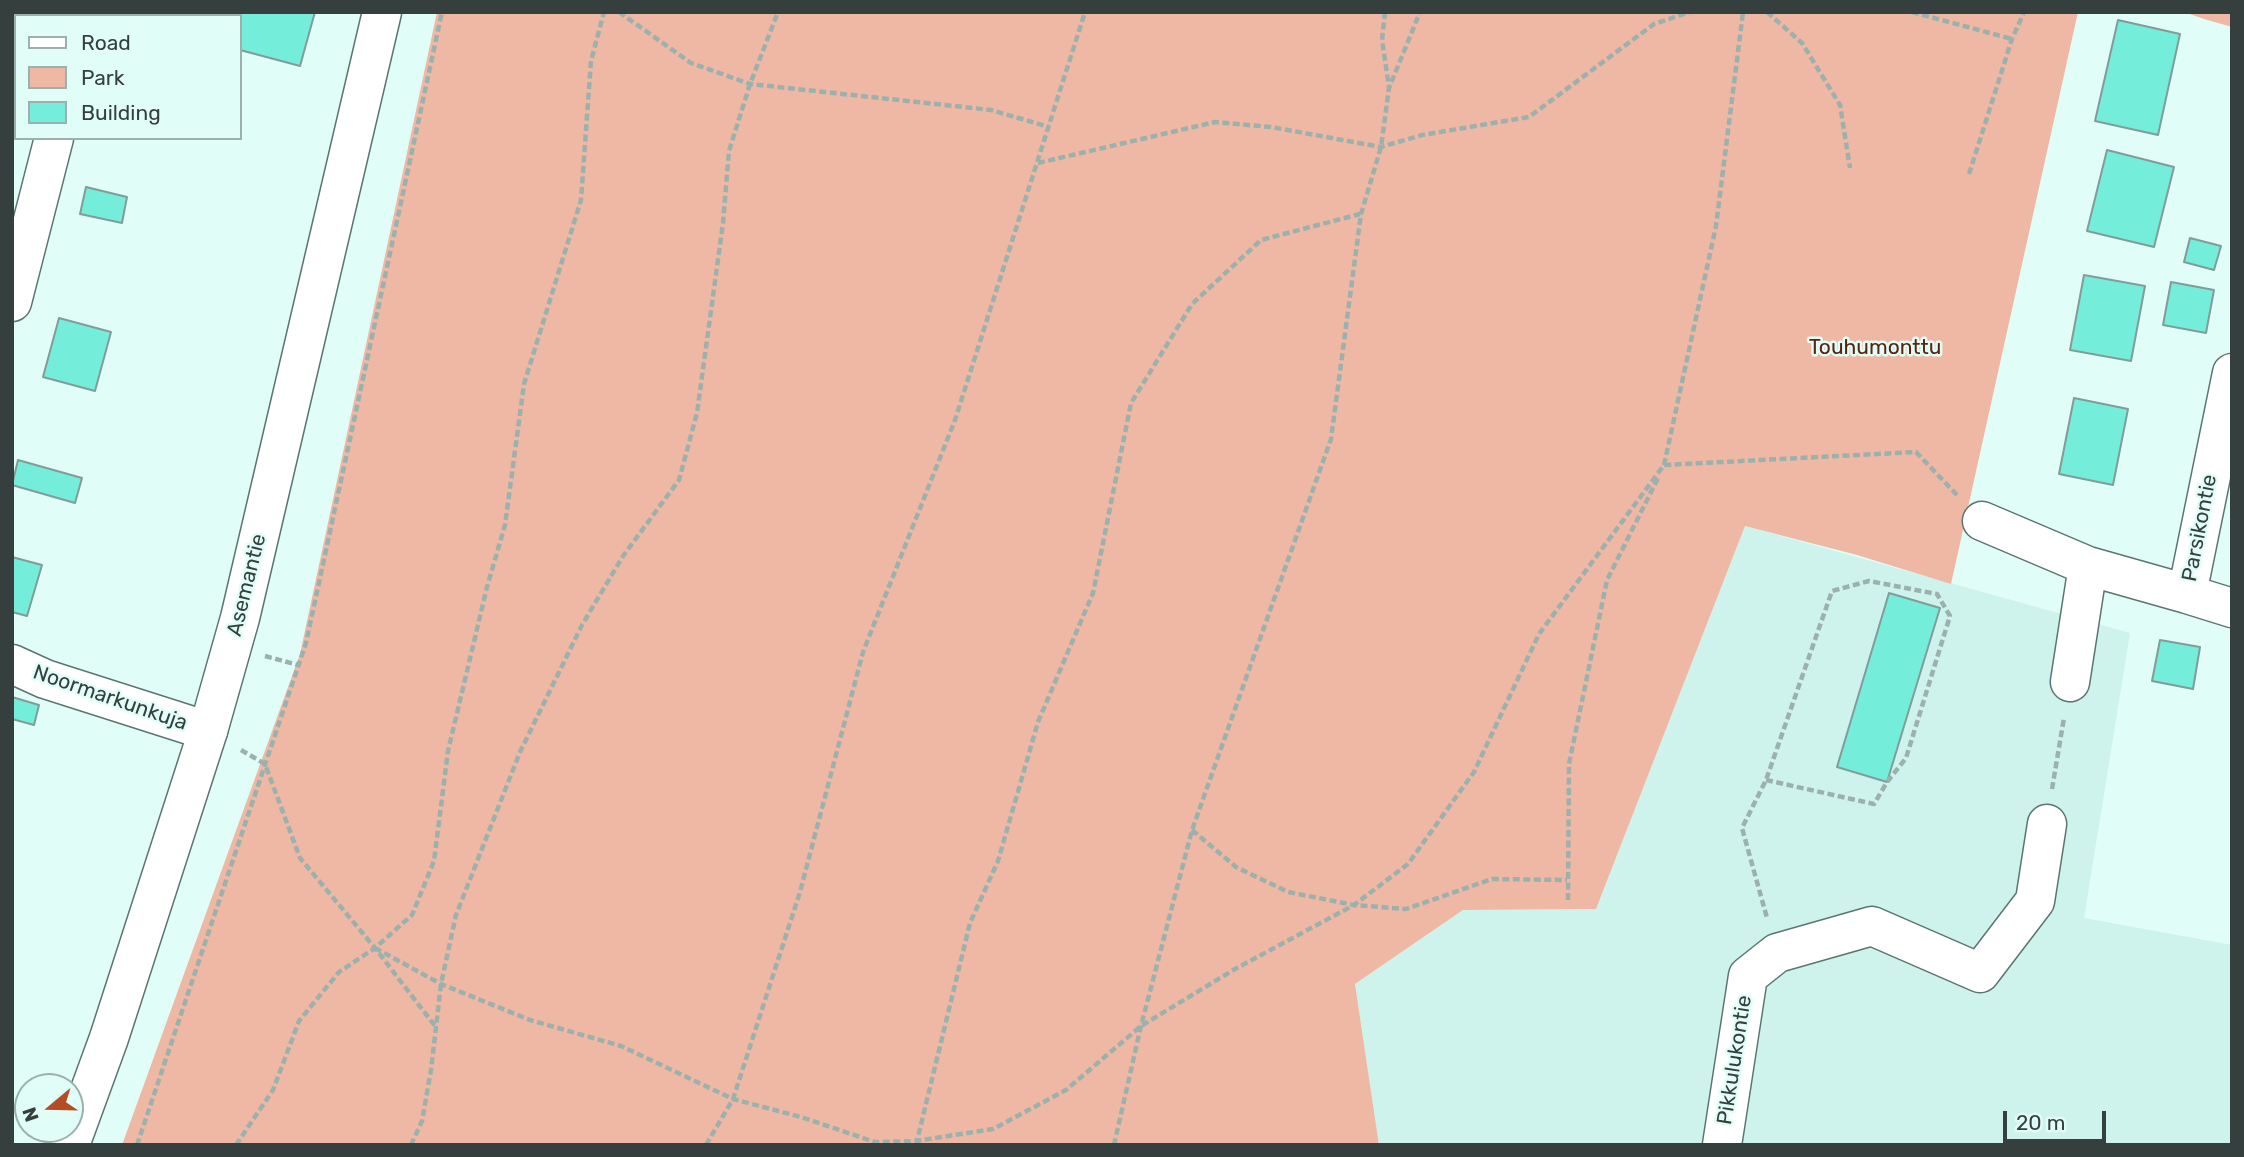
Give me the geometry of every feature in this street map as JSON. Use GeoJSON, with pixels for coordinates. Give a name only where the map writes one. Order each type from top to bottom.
{"type":"FeatureCollection","features":[{"type":"Feature","properties":{"kind":"street","name":"Asemantie"},"geometry":{"type":"LineString","coordinates":[[70,1145],[109,1038],[208,732],[240,618],[382,12]]}},
{"type":"Feature","properties":{"kind":"street"},"geometry":{"type":"LineString","coordinates":[[12,302],[53,140]]}},
{"type":"Feature","properties":{"kind":"street","name":"Parsikontie"},"geometry":{"type":"LineString","coordinates":[[1982,521],[2088,566],[2187,594],[2232,373]]}},
{"type":"Feature","properties":{"kind":"street"},"geometry":{"type":"LineString","coordinates":[[2070,682],[2088,566]]}},
{"type":"Feature","properties":{"kind":"street"},"geometry":{"type":"LineString","coordinates":[[2187,594],[2232,608]]}},
{"type":"Feature","properties":{"kind":"street","name":"Noormarkunkuja"},"geometry":{"type":"LineString","coordinates":[[12,664],[46,679],[208,732]]}},
{"type":"Feature","properties":{"kind":"street","name":"Pikkulukontie"},"geometry":{"type":"LineString","coordinates":[[1722,1145],[1748,976],[1777,953],[1872,926],[1980,973],[2035,901],[2047,824]]}},
{"type":"Feature","properties":{"kind":"path"},"geometry":{"type":"LineString","coordinates":[[137,1145],[306,643],[442,12]]}},
{"type":"Feature","properties":{"kind":"path"},"geometry":{"type":"LineString","coordinates":[[236,1145],[273,1090],[299,1021],[339,972],[375,948],[412,915],[434,861],[448,751],[487,587],[505,525],[524,383],[581,200],[591,61],[604,12]]}},
{"type":"Feature","properties":{"kind":"path"},"geometry":{"type":"LineString","coordinates":[[619,12],[691,63],[750,84],[991,110],[1049,127]]}},
{"type":"Feature","properties":{"kind":"path"},"geometry":{"type":"LineString","coordinates":[[411,1145],[422,1121],[441,984],[456,915],[520,752],[589,614],[623,555],[679,480],[697,413],[723,223],[729,151],[750,84],[778,12]]}},
{"type":"Feature","properties":{"kind":"path"},"geometry":{"type":"LineString","coordinates":[[706,1145],[733,1099],[800,892],[863,652],[955,420],[1085,12]]}},
{"type":"Feature","properties":{"kind":"path"},"geometry":{"type":"LineString","coordinates":[[1385,12],[1382,40],[1389,88]]}},
{"type":"Feature","properties":{"kind":"path"},"geometry":{"type":"LineString","coordinates":[[1114,1145],[1192,830],[1331,439],[1361,214],[1381,148],[1389,88],[1420,12]]}},
{"type":"Feature","properties":{"kind":"path"},"geometry":{"type":"LineString","coordinates":[[1038,163],[1215,122],[1271,127],[1381,148],[1422,135],[1529,117],[1654,24],[1690,12]]}},
{"type":"Feature","properties":{"kind":"path"},"geometry":{"type":"LineString","coordinates":[[1568,900],[1569,764],[1608,580],[1664,465],[1716,226],[1743,12]]}},
{"type":"Feature","properties":{"kind":"path"},"geometry":{"type":"LineString","coordinates":[[1767,12],[1802,43],[1840,105],[1850,169]]}},
{"type":"Feature","properties":{"kind":"path"},"geometry":{"type":"LineString","coordinates":[[1912,12],[2012,40]]}},
{"type":"Feature","properties":{"kind":"path"},"geometry":{"type":"LineString","coordinates":[[1969,174],[2012,40],[2024,12]]}},
{"type":"Feature","properties":{"kind":"path"},"geometry":{"type":"LineString","coordinates":[[916,1143],[970,923],[998,860],[1038,722],[1093,593],[1131,403],[1192,304],[1261,240],[1361,214]]}},
{"type":"Feature","properties":{"kind":"path"},"geometry":{"type":"LineString","coordinates":[[1664,465],[1916,452],[1982,521]]}},
{"type":"Feature","properties":{"kind":"path"},"geometry":{"type":"LineString","coordinates":[[375,948],[441,984],[530,1020],[621,1046],[733,1099],[801,1117],[875,1142],[916,1143],[993,1129],[1066,1090],[1142,1026],[1235,969],[1354,905],[1408,864],[1474,772],[1539,634],[1664,465]]}},
{"type":"Feature","properties":{"kind":"path"},"geometry":{"type":"LineString","coordinates":[[1766,780],[1874,804],[1906,758],[1950,616],[1937,594],[1869,581],[1832,591],[1766,780],[1742,828],[1777,953]]}},
{"type":"Feature","properties":{"kind":"path"},"geometry":{"type":"LineString","coordinates":[[2047,824],[2070,682]]}},
{"type":"Feature","properties":{"kind":"path"},"geometry":{"type":"LineString","coordinates":[[265,764],[300,858],[436,1027]]}},
{"type":"Feature","properties":{"kind":"path"},"geometry":{"type":"LineString","coordinates":[[1192,830],[1236,867],[1288,892],[1354,905],[1406,909],[1492,879],[1567,880]]}},
{"type":"Feature","properties":{"kind":"shaded area"},"geometry":{"type":"Polygon","coordinates":[[[1745,526],[2130,633],[2084,918],[2232,945],[2232,1145],[1379,1145],[1355,984],[1463,910],[1596,909],[1745,526]]]}},
{"type":"Feature","properties":{"kind":"green space","name":"Touhumonttu"},"geometry":{"type":"Polygon","coordinates":[[[437,12],[2078,12],[1951,584],[1857,555],[1745,526],[1596,909],[1463,910],[1355,984],[1379,1145],[122,1145],[300,654],[437,12]]]}},
{"type":"Feature","properties":{"kind":"green space"},"geometry":{"type":"Polygon","coordinates":[[[2184,12],[2232,12],[2232,27],[2204,19],[2184,12]]]}},
{"type":"Feature","properties":{"kind":"building"},"geometry":{"type":"Polygon","coordinates":[[[12,12],[46,12],[14,14],[12,31],[12,12]]]}},
{"type":"Feature","properties":{"kind":"building"},"geometry":{"type":"Polygon","coordinates":[[[230,12],[237,14],[162,14],[230,12]]]}},
{"type":"Feature","properties":{"kind":"building"},"geometry":{"type":"Polygon","coordinates":[[[240,12],[315,12],[300,66],[242,51],[240,12]]]}},
{"type":"Feature","properties":{"kind":"building"},"geometry":{"type":"Polygon","coordinates":[[[2118,20],[2180,34],[2158,135],[2095,121],[2118,20]]]}},
{"type":"Feature","properties":{"kind":"building"},"geometry":{"type":"Polygon","coordinates":[[[2107,150],[2174,167],[2154,247],[2087,231],[2107,150]]]}},
{"type":"Feature","properties":{"kind":"building"},"geometry":{"type":"Polygon","coordinates":[[[86,187],[127,197],[122,223],[80,214],[86,187]]]}},
{"type":"Feature","properties":{"kind":"building"},"geometry":{"type":"Polygon","coordinates":[[[2190,238],[2221,246],[2214,270],[2184,262],[2190,238]]]}},
{"type":"Feature","properties":{"kind":"building"},"geometry":{"type":"Polygon","coordinates":[[[2084,275],[2145,286],[2131,361],[2070,350],[2084,275]]]}},
{"type":"Feature","properties":{"kind":"building"},"geometry":{"type":"Polygon","coordinates":[[[2171,282],[2214,290],[2206,333],[2163,325],[2171,282]]]}},
{"type":"Feature","properties":{"kind":"building"},"geometry":{"type":"Polygon","coordinates":[[[59,318],[111,332],[95,391],[43,377],[59,318]]]}},
{"type":"Feature","properties":{"kind":"building"},"geometry":{"type":"Polygon","coordinates":[[[2074,398],[2128,409],[2113,485],[2059,474],[2074,398]]]}},
{"type":"Feature","properties":{"kind":"building"},"geometry":{"type":"Polygon","coordinates":[[[18,460],[82,478],[75,503],[12,485],[18,460]]]}},
{"type":"Feature","properties":{"kind":"building"},"geometry":{"type":"Polygon","coordinates":[[[12,557],[42,565],[27,616],[12,612],[12,557]]]}},
{"type":"Feature","properties":{"kind":"building"},"geometry":{"type":"Polygon","coordinates":[[[1889,593],[1940,608],[1887,782],[1837,767],[1889,593]]]}},
{"type":"Feature","properties":{"kind":"building"},"geometry":{"type":"Polygon","coordinates":[[[2160,640],[2200,647],[2193,689],[2152,681],[2160,640]]]}},
{"type":"Feature","properties":{"kind":"building"},"geometry":{"type":"Polygon","coordinates":[[[12,697],[39,705],[34,725],[12,719],[12,697]]]}}]}
